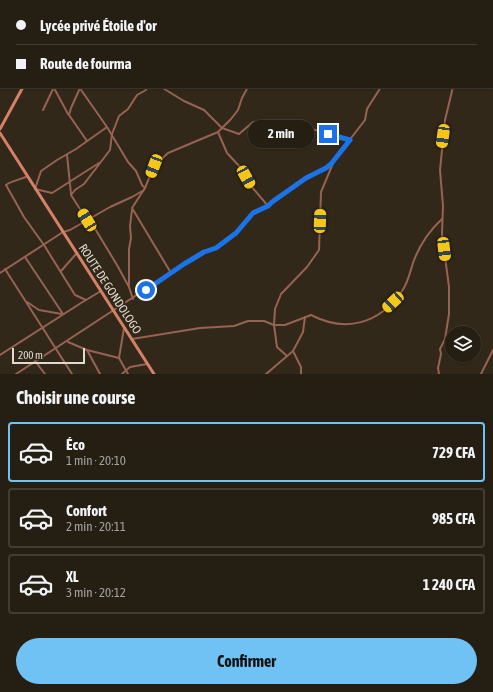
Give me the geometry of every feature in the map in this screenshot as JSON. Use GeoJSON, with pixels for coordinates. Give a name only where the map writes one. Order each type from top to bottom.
{"type":"FeatureCollection","features":[{"type":"Feature","properties":{"kind":"street"},"geometry":{"type":"LineString","coordinates":[[0,129],[22,88]]}},
{"type":"Feature","properties":{"kind":"street"},"geometry":{"type":"LineString","coordinates":[[54,88],[69,115],[87,142]]}},
{"type":"Feature","properties":{"kind":"street"},"geometry":{"type":"LineString","coordinates":[[43,110],[54,88]]}},
{"type":"Feature","properties":{"kind":"street"},"geometry":{"type":"LineString","coordinates":[[69,115],[70,108],[80,88]]}},
{"type":"Feature","properties":{"kind":"street"},"geometry":{"type":"LineString","coordinates":[[81,88],[112,134],[114,141],[136,171],[142,185],[145,188]]}},
{"type":"Feature","properties":{"kind":"street"},"geometry":{"type":"LineString","coordinates":[[71,195],[74,190],[84,184],[110,150],[112,134],[120,116],[128,110],[138,95],[147,88]]}},
{"type":"Feature","properties":{"kind":"street"},"geometry":{"type":"LineString","coordinates":[[163,88],[184,101],[204,110],[222,128],[239,134],[254,122],[265,121],[287,128],[304,127],[350,140]]}},
{"type":"Feature","properties":{"kind":"street"},"geometry":{"type":"LineString","coordinates":[[129,287],[129,249],[132,208],[145,188],[154,166],[168,153],[218,132],[238,110],[247,88]]}},
{"type":"Feature","properties":{"kind":"street"},"geometry":{"type":"LineString","coordinates":[[16,374],[35,361],[56,350],[204,252],[216,248],[236,233],[253,213],[268,206],[301,182],[326,168],[336,158],[365,120],[367,109],[380,88]]}},
{"type":"Feature","properties":{"kind":"street"},"geometry":{"type":"LineString","coordinates":[[439,374],[438,368],[441,354],[440,349],[445,339],[449,306],[449,287],[442,234],[443,206],[440,170],[445,120],[453,88]]}},
{"type":"Feature","properties":{"kind":"street"},"geometry":{"type":"LineString","coordinates":[[101,162],[52,192],[35,188],[41,171],[87,142],[107,127]]}},
{"type":"Feature","properties":{"kind":"street","name":"ROUTE DE GONDOLOGO"},"geometry":{"type":"LineString","coordinates":[[0,132],[154,374]]}},
{"type":"Feature","properties":{"kind":"street"},"geometry":{"type":"LineString","coordinates":[[218,132],[227,153],[241,168],[251,186],[268,206]]}},
{"type":"Feature","properties":{"kind":"street"},"geometry":{"type":"LineString","coordinates":[[67,154],[71,195],[87,220],[94,227],[129,287],[133,299]]}},
{"type":"Feature","properties":{"kind":"street"},"geometry":{"type":"LineString","coordinates":[[287,356],[277,346],[274,325],[275,309],[281,294],[307,267],[319,250],[321,192],[336,158]]}},
{"type":"Feature","properties":{"kind":"street"},"geometry":{"type":"LineString","coordinates":[[28,176],[12,181],[6,185],[24,217],[44,245],[75,295],[86,300]]}},
{"type":"Feature","properties":{"kind":"street"},"geometry":{"type":"LineString","coordinates":[[0,273],[63,232],[70,230],[110,207],[132,197],[145,188]]}},
{"type":"Feature","properties":{"kind":"street"},"geometry":{"type":"LineString","coordinates":[[132,208],[171,273]]}},
{"type":"Feature","properties":{"kind":"street"},"geometry":{"type":"LineString","coordinates":[[132,339],[200,328],[234,326],[248,321],[264,321],[274,325],[285,325],[311,316],[326,322],[345,324],[361,323],[379,315],[403,291],[414,260],[421,247],[429,233],[442,219]]}},
{"type":"Feature","properties":{"kind":"street"},"geometry":{"type":"LineString","coordinates":[[60,271],[77,253]]}},
{"type":"Feature","properties":{"kind":"street"},"geometry":{"type":"LineString","coordinates":[[25,257],[63,314]]}},
{"type":"Feature","properties":{"kind":"street"},"geometry":{"type":"LineString","coordinates":[[5,270],[72,374]]}},
{"type":"Feature","properties":{"kind":"street"},"geometry":{"type":"LineString","coordinates":[[0,355],[101,291]]}},
{"type":"Feature","properties":{"kind":"street"},"geometry":{"type":"LineString","coordinates":[[25,301],[39,310],[63,314]]}},
{"type":"Feature","properties":{"kind":"street"},"geometry":{"type":"LineString","coordinates":[[266,374],[293,351],[303,332],[305,317]]}},
{"type":"Feature","properties":{"kind":"street"},"geometry":{"type":"LineString","coordinates":[[124,327],[119,358],[128,374]]}},
{"type":"Feature","properties":{"kind":"street"},"geometry":{"type":"LineString","coordinates":[[68,342],[86,350],[119,358]]}},
{"type":"Feature","properties":{"kind":"street"},"geometry":{"type":"LineString","coordinates":[[86,350],[100,374]]}},
{"type":"Feature","properties":{"kind":"street"},"geometry":{"type":"LineString","coordinates":[[481,374],[493,350]]}},
{"type":"Feature","properties":{"kind":"street"},"geometry":{"type":"LineString","coordinates":[[293,351],[301,367],[301,374]]}},
{"type":"Feature","properties":{"kind":"street"},"geometry":{"type":"LineString","coordinates":[[35,361],[45,374]]}},
{"type":"Feature","properties":{"kind":"street"},"geometry":{"type":"LineString","coordinates":[[122,374],[130,367],[148,364]]}},
{"type":"Feature","properties":{"kind":"route"},"geometry":{"type":"LineString","coordinates":[[146,290],[184,264],[204,252],[216,248],[236,233],[253,213],[268,206],[291,188],[331,164],[350,140],[328,134]]}}]}
